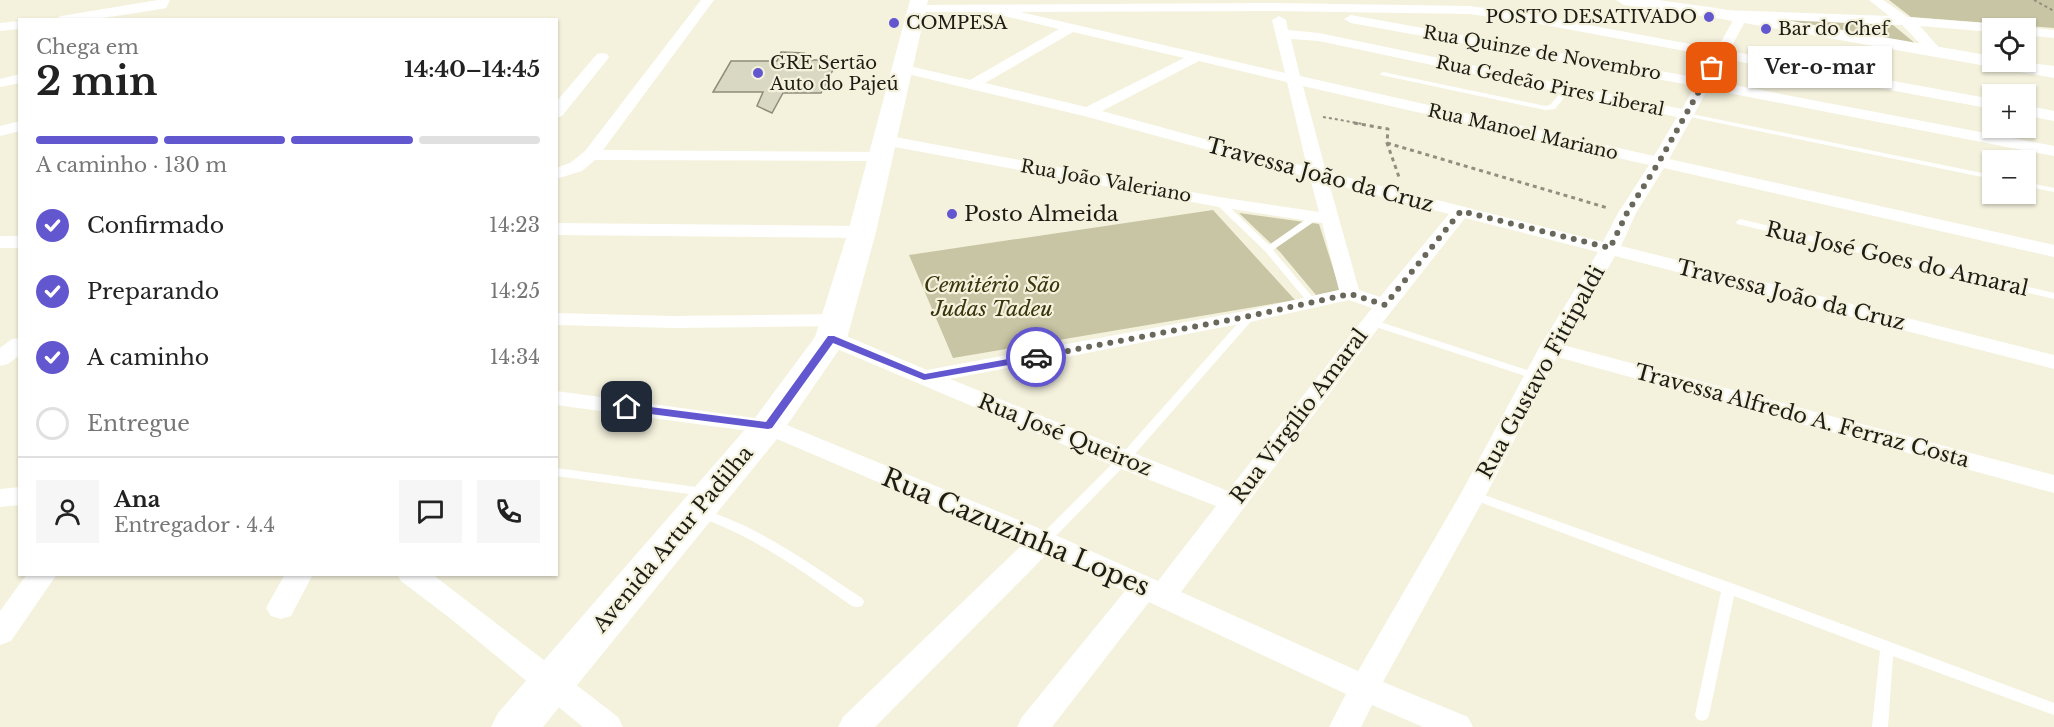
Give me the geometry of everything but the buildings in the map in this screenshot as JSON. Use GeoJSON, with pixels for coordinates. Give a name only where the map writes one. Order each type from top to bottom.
{"type":"FeatureCollection","features":[{"type":"Feature","properties":{"kind":"main road","name":"Avenida Artur Padilha"},"geometry":{"type":"LineString","coordinates":[[515,727],[768,426],[835,329],[862,232],[900,68],[918,4]]}},
{"type":"Feature","properties":{"kind":"street"},"geometry":{"type":"LineString","coordinates":[[558,173],[576,167],[591,155],[708,0]]}},
{"type":"Feature","properties":{"kind":"street"},"geometry":{"type":"LineString","coordinates":[[1623,0],[1716,12],[1982,27]]}},
{"type":"Feature","properties":{"kind":"street"},"geometry":{"type":"LineString","coordinates":[[1875,0],[1905,21],[1935,51]]}},
{"type":"Feature","properties":{"kind":"street"},"geometry":{"type":"LineString","coordinates":[[73,18],[167,3],[170,18]]}},
{"type":"Feature","properties":{"kind":"street"},"geometry":{"type":"LineString","coordinates":[[918,4],[992,9],[1274,6],[1469,10],[1499,13],[1720,52],[1982,102]]}},
{"type":"Feature","properties":{"kind":"street"},"geometry":{"type":"LineString","coordinates":[[1274,6],[1284,34],[1293,80],[1318,175],[1322,218],[1350,294],[1378,313]]}},
{"type":"Feature","properties":{"kind":"street","name":"Rua Quinze de Novembro"},"geometry":{"type":"LineString","coordinates":[[1274,6],[1702,83],[2054,151]]}},
{"type":"Feature","properties":{"kind":"street","name":"Rua Manoel Mariano"},"geometry":{"type":"LineString","coordinates":[[992,9],[1293,80],[2054,251]]}},
{"type":"Feature","properties":{"kind":"street"},"geometry":{"type":"LineString","coordinates":[[1716,12],[1982,59]]}},
{"type":"Feature","properties":{"kind":"street","name":"Rua Gustavo Fittipaldi"},"geometry":{"type":"LineString","coordinates":[[1345,727],[1364,688],[1473,495],[1550,348],[1610,248],[1627,213],[1659,162],[1741,18]]}},
{"type":"Feature","properties":{"kind":"street"},"geometry":{"type":"LineString","coordinates":[[0,27],[18,25]]}},
{"type":"Feature","properties":{"kind":"street"},"geometry":{"type":"LineString","coordinates":[[973,84],[1070,28]]}},
{"type":"Feature","properties":{"kind":"street"},"geometry":{"type":"LineString","coordinates":[[2036,32],[2054,34]]}},
{"type":"Feature","properties":{"kind":"street","name":"Rua Gedeão Pires Liberal"},"geometry":{"type":"LineString","coordinates":[[1284,34],[1364,46],[1685,114]]}},
{"type":"Feature","properties":{"kind":"street"},"geometry":{"type":"LineString","coordinates":[[558,111],[602,57]]}},
{"type":"Feature","properties":{"kind":"street"},"geometry":{"type":"LineString","coordinates":[[1088,112],[1196,57]]}},
{"type":"Feature","properties":{"kind":"street","name":"Travessa João da Cruz"},"geometry":{"type":"LineString","coordinates":[[900,68],[1088,112],[1318,175],[2054,362]]}},
{"type":"Feature","properties":{"kind":"street"},"geometry":{"type":"LineString","coordinates":[[2036,69],[2054,72]]}},
{"type":"Feature","properties":{"kind":"street"},"geometry":{"type":"LineString","coordinates":[[0,83],[18,78]]}},
{"type":"Feature","properties":{"kind":"street"},"geometry":{"type":"LineString","coordinates":[[558,93],[574,92]]}},
{"type":"Feature","properties":{"kind":"street"},"geometry":{"type":"LineString","coordinates":[[2036,112],[2054,116]]}},
{"type":"Feature","properties":{"kind":"street"},"geometry":{"type":"LineString","coordinates":[[0,131],[18,126]]}},
{"type":"Feature","properties":{"kind":"street","name":"Rua João Valeriano"},"geometry":{"type":"LineString","coordinates":[[591,155],[882,149],[1322,218]]}},
{"type":"Feature","properties":{"kind":"street","name":"Rua Virgílio Amaral"},"geometry":{"type":"LineString","coordinates":[[1033,727],[1233,503],[1378,313],[1461,211]]}},
{"type":"Feature","properties":{"kind":"street"},"geometry":{"type":"LineString","coordinates":[[558,229],[862,232]]}},
{"type":"Feature","properties":{"kind":"street"},"geometry":{"type":"LineString","coordinates":[[0,242],[18,242]]}},
{"type":"Feature","properties":{"kind":"street"},"geometry":{"type":"LineString","coordinates":[[924,377],[1250,316],[1350,294]]}},
{"type":"Feature","properties":{"kind":"street"},"geometry":{"type":"LineString","coordinates":[[558,319],[673,321],[835,329]]}},
{"type":"Feature","properties":{"kind":"street","name":"Rua José Queiroz"},"geometry":{"type":"LineString","coordinates":[[835,329],[924,377],[1233,503]]}},
{"type":"Feature","properties":{"kind":"street"},"geometry":{"type":"LineString","coordinates":[[0,359],[18,346]]}},
{"type":"Feature","properties":{"kind":"street","name":"Travessa Alfredo A. Ferraz Costa"},"geometry":{"type":"LineString","coordinates":[[1550,348],[2054,484]]}},
{"type":"Feature","properties":{"kind":"street","name":"Rua Cazuzinha Lopes"},"geometry":{"type":"LineString","coordinates":[[558,398],[768,426],[1042,541],[1364,688],[1457,727]]}},
{"type":"Feature","properties":{"kind":"street"},"geometry":{"type":"LineString","coordinates":[[0,498],[18,496]]}},
{"type":"Feature","properties":{"kind":"street"},"geometry":{"type":"LineString","coordinates":[[854,727],[1042,541]]}},
{"type":"Feature","properties":{"kind":"street"},"geometry":{"type":"LineString","coordinates":[[0,633],[43,576]]}},
{"type":"Feature","properties":{"kind":"street"},"geometry":{"type":"LineString","coordinates":[[281,608],[298,576]]}},
{"type":"Feature","properties":{"kind":"street"},"geometry":{"type":"LineString","coordinates":[[414,576],[457,606],[551,685],[607,727]]}},
{"type":"Feature","properties":{"kind":"lane"},"geometry":{"type":"LineString","coordinates":[[1383,74],[1548,108],[1552,107],[1566,90]]}},
{"type":"Feature","properties":{"kind":"lane","name":"Rua Gedeão Pires Liberal"},"geometry":{"type":"LineString","coordinates":[[1685,114],[1982,175]]}},
{"type":"Feature","properties":{"kind":"lane"},"geometry":{"type":"LineString","coordinates":[[2036,186],[2054,190]]}},
{"type":"Feature","properties":{"kind":"lane"},"geometry":{"type":"LineString","coordinates":[[1219,202],[1268,249],[1312,302]]}},
{"type":"Feature","properties":{"kind":"lane"},"geometry":{"type":"LineString","coordinates":[[1268,249],[1322,218]]}},
{"type":"Feature","properties":{"kind":"lane","name":"Rua José Goes do Amaral"},"geometry":{"type":"LineString","coordinates":[[1740,222],[2054,296]]}},
{"type":"Feature","properties":{"kind":"lane"},"geometry":{"type":"LineString","coordinates":[[1378,313],[1535,376]]}},
{"type":"Feature","properties":{"kind":"lane"},"geometry":{"type":"LineString","coordinates":[[1042,541],[1123,460],[1250,316]]}},
{"type":"Feature","properties":{"kind":"lane"},"geometry":{"type":"LineString","coordinates":[[558,472],[702,502],[729,522],[754,535],[857,602]]}},
{"type":"Feature","properties":{"kind":"lane"},"geometry":{"type":"LineString","coordinates":[[1473,495],[2054,709]]}},
{"type":"Feature","properties":{"kind":"lane"},"geometry":{"type":"LineString","coordinates":[[1702,715],[1729,588]]}},
{"type":"Feature","properties":{"kind":"lane"},"geometry":{"type":"LineString","coordinates":[[1880,727],[1887,647]]}},
{"type":"Feature","properties":{"kind":"path"},"geometry":{"type":"LineString","coordinates":[[2034,0],[2054,11]]}},
{"type":"Feature","properties":{"kind":"path"},"geometry":{"type":"LineString","coordinates":[[1302,112],[1388,129],[1387,143],[1406,197]]}},
{"type":"Feature","properties":{"kind":"path"},"geometry":{"type":"LineString","coordinates":[[1387,143],[1627,213]]}},
{"type":"Feature","properties":{"kind":"green space"},"geometry":{"type":"Polygon","coordinates":[[[1889,0],[2054,0],[2054,28],[2036,27],[2036,18],[1982,18],[1982,22],[1911,17],[1889,0]]]}},
{"type":"Feature","properties":{"kind":"green space"},"geometry":{"type":"Polygon","coordinates":[[[1776,20],[1893,25],[1916,44],[1776,20]]]}},
{"type":"Feature","properties":{"kind":"green space","name":"Cemitério São Judas Tadeu"},"geometry":{"type":"Polygon","coordinates":[[[1213,210],[1295,300],[953,358],[909,255],[1213,210]]]}},
{"type":"Feature","properties":{"kind":"green space"},"geometry":{"type":"Polygon","coordinates":[[[1239,213],[1319,224],[1340,290],[1316,295],[1280,252],[1239,213]]]}},
{"type":"Feature","properties":{"kind":"way so far"},"geometry":{"type":"LineString","coordinates":[[1036,357],[1250,316],[1350,294],[1385,305],[1461,211],[1610,248],[1627,213],[1659,162],[1712,68]]}},
{"type":"Feature","properties":{"kind":"place","name":"POSTO DESATIVADO"},"geometry":{"type":"Point","coordinates":[1709,17]}},
{"type":"Feature","properties":{"kind":"place","name":"COMPESA"},"geometry":{"type":"Point","coordinates":[894,23]}},
{"type":"Feature","properties":{"kind":"place","name":"Bar do Chef"},"geometry":{"type":"Point","coordinates":[1766,29]}},
{"type":"Feature","properties":{"kind":"place","name":"Ver-o-mar"},"geometry":{"type":"Point","coordinates":[1712,68]}},
{"type":"Feature","properties":{"kind":"place","name":"GRE Sertão Auto do Pajeú"},"geometry":{"type":"Point","coordinates":[758,73]}},
{"type":"Feature","properties":{"kind":"place","name":"Posto Almeida"},"geometry":{"type":"Point","coordinates":[952,214]}},
{"type":"Feature","properties":{"kind":"route"},"geometry":{"type":"LineString","coordinates":[[627,407],[768,426],[831,338],[924,377],[1036,357]]}}]}
